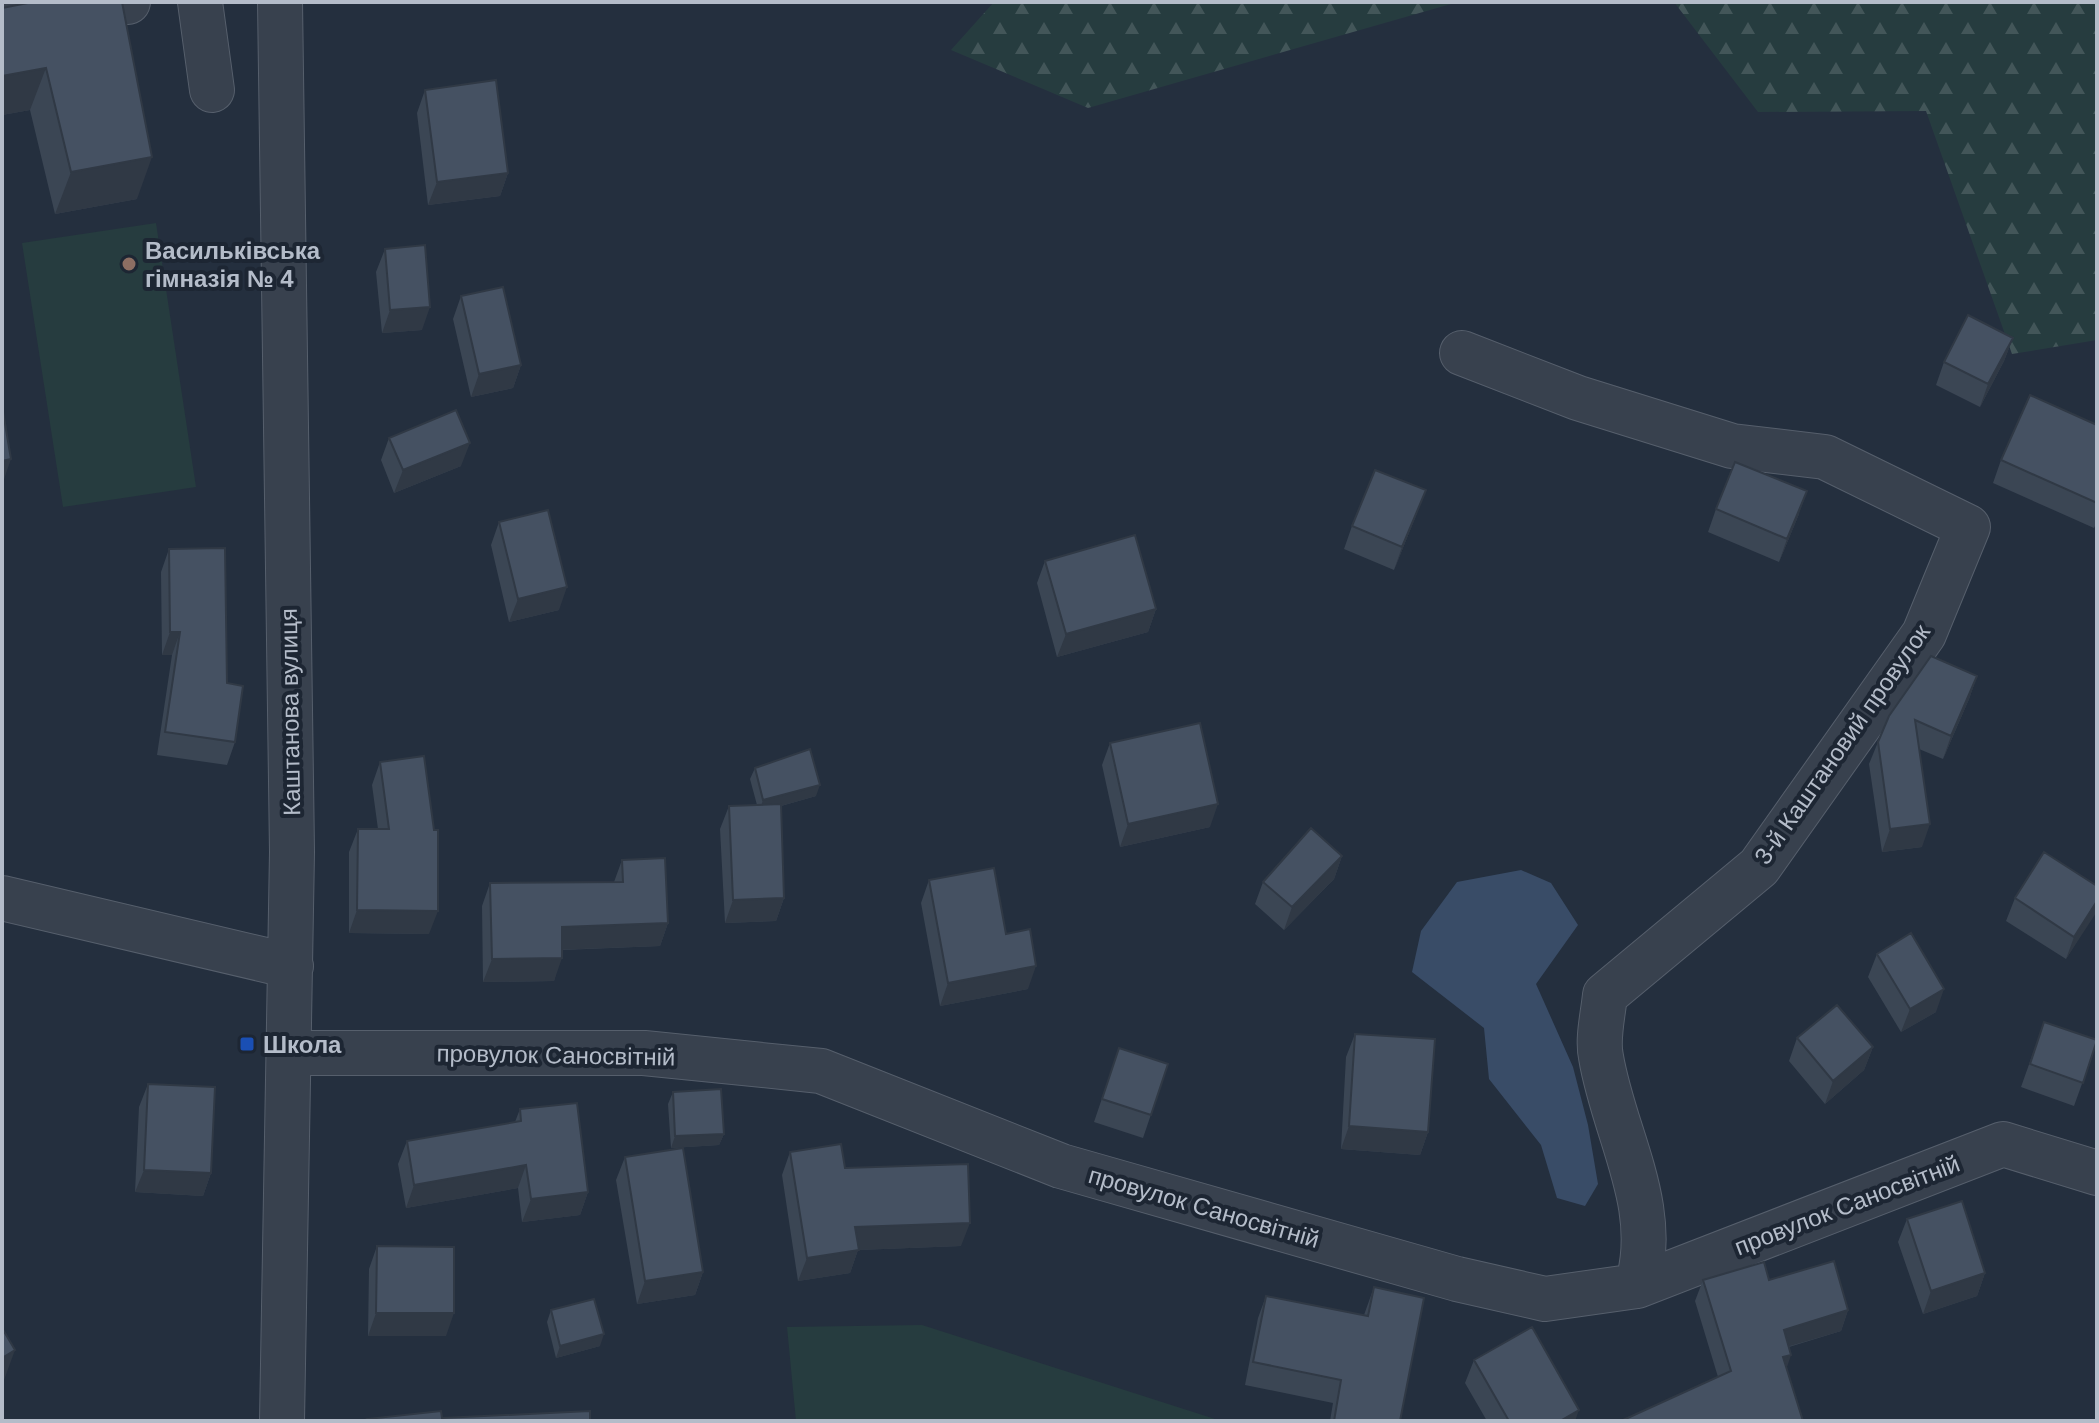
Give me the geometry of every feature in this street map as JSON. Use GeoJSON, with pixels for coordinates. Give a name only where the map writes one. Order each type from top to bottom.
{"type":"FeatureCollection","features":[{"type":"Feature","properties":{"kind":"street"},"geometry":{"type":"LineString","coordinates":[[2,2],[128,2]]}},
{"type":"Feature","properties":{"kind":"street"},"geometry":{"type":"LineString","coordinates":[[200,2],[212,90]]}},
{"type":"Feature","properties":{"kind":"street","name":"Каштанова вулиця"},"geometry":{"type":"LineString","coordinates":[[280,2],[291,966],[282,1421]]}},
{"type":"Feature","properties":{"kind":"street","name":"3-й Каштановий провулок"},"geometry":{"type":"LineString","coordinates":[[1462,353],[1578,398],[1732,446],[1825,457],[1968,527],[1924,634],[1759,867],[1605,995],[1600,1055],[1642,1199],[1645,1258],[1637,1286]]}},
{"type":"Feature","properties":{"kind":"street"},"geometry":{"type":"LineString","coordinates":[[2,898],[291,966]]}},
{"type":"Feature","properties":{"kind":"street","name":"провулок Саносвітній"},"geometry":{"type":"LineString","coordinates":[[291,1053],[644,1053],[821,1071],[1061,1166],[1457,1279],[1545,1299],[1637,1286],[2003,1144],[2097,1173]]}},
{"type":"Feature","properties":{"kind":"green space"},"geometry":{"type":"Polygon","coordinates":[[[994,2],[1458,2],[1088,108],[951,50],[994,2]]]}},
{"type":"Feature","properties":{"kind":"green space"},"geometry":{"type":"Polygon","coordinates":[[[1674,2],[2097,2],[2097,340],[2012,354],[1926,111],[1758,112],[1674,2]]]}},
{"type":"Feature","properties":{"kind":"green space"},"geometry":{"type":"Polygon","coordinates":[[[156,223],[196,487],[63,507],[22,243],[156,223]]]}},
{"type":"Feature","properties":{"kind":"green space"},"geometry":{"type":"Polygon","coordinates":[[[922,1325],[1215,1421],[796,1421],[787,1327],[922,1325]]]}},
{"type":"Feature","properties":{"kind":"water"},"geometry":{"type":"Polygon","coordinates":[[[1521,870],[1551,883],[1578,925],[1536,984],[1573,1067],[1588,1125],[1598,1184],[1585,1206],[1557,1198],[1541,1145],[1489,1079],[1484,1028],[1412,972],[1421,931],[1457,882],[1521,870]]]}},
{"type":"Feature","properties":{"kind":"building"},"geometry":{"type":"Polygon","coordinates":[[[33,2],[122,2],[152,157],[71,172],[46,68],[2,76],[2,8],[33,2]]]}},
{"type":"Feature","properties":{"kind":"building"},"geometry":{"type":"Polygon","coordinates":[[[496,80],[508,173],[437,182],[425,90],[496,80]]]}},
{"type":"Feature","properties":{"kind":"building"},"geometry":{"type":"Polygon","coordinates":[[[425,245],[430,307],[390,310],[385,249],[425,245]]]}},
{"type":"Feature","properties":{"kind":"building"},"geometry":{"type":"Polygon","coordinates":[[[503,287],[521,365],[479,374],[461,296],[503,287]]]}},
{"type":"Feature","properties":{"kind":"building"},"geometry":{"type":"Polygon","coordinates":[[[1968,315],[2013,338],[1988,384],[1944,362],[1968,315]]]}},
{"type":"Feature","properties":{"kind":"building"},"geometry":{"type":"Polygon","coordinates":[[[2030,395],[2097,425],[2097,503],[2001,460],[2030,395]]]}},
{"type":"Feature","properties":{"kind":"building"},"geometry":{"type":"Polygon","coordinates":[[[2,406],[11,459],[2,461],[2,406]]]}},
{"type":"Feature","properties":{"kind":"building"},"geometry":{"type":"Polygon","coordinates":[[[456,410],[470,443],[403,470],[389,438],[456,410]]]}},
{"type":"Feature","properties":{"kind":"building"},"geometry":{"type":"Polygon","coordinates":[[[1735,462],[1807,491],[1787,539],[1716,509],[1735,462]]]}},
{"type":"Feature","properties":{"kind":"building"},"geometry":{"type":"Polygon","coordinates":[[[1375,470],[1426,490],[1402,547],[1352,526],[1375,470]]]}},
{"type":"Feature","properties":{"kind":"building"},"geometry":{"type":"Polygon","coordinates":[[[548,510],[567,587],[518,599],[499,522],[548,510]]]}},
{"type":"Feature","properties":{"kind":"building"},"geometry":{"type":"Polygon","coordinates":[[[1135,535],[1156,609],[1066,634],[1045,561],[1135,535]]]}},
{"type":"Feature","properties":{"kind":"building"},"geometry":{"type":"Polygon","coordinates":[[[225,548],[227,683],[243,686],[235,742],[165,732],[180,632],[170,632],[169,549],[225,548]]]}},
{"type":"Feature","properties":{"kind":"building"},"geometry":{"type":"Polygon","coordinates":[[[1931,656],[1977,676],[1951,736],[1915,720],[1930,824],[1890,829],[1878,742],[1889,716],[1931,656]]]}},
{"type":"Feature","properties":{"kind":"building"},"geometry":{"type":"Polygon","coordinates":[[[1200,723],[1218,804],[1128,824],[1110,743],[1200,723]]]}},
{"type":"Feature","properties":{"kind":"building"},"geometry":{"type":"Polygon","coordinates":[[[810,749],[820,785],[763,800],[755,768],[810,749]]]}},
{"type":"Feature","properties":{"kind":"building"},"geometry":{"type":"Polygon","coordinates":[[[424,756],[434,830],[438,830],[438,911],[357,910],[358,829],[389,829],[380,762],[424,756]]]}},
{"type":"Feature","properties":{"kind":"building"},"geometry":{"type":"Polygon","coordinates":[[[781,804],[784,898],[733,900],[729,806],[781,804]]]}},
{"type":"Feature","properties":{"kind":"building"},"geometry":{"type":"Polygon","coordinates":[[[1311,828],[1342,856],[1292,907],[1263,882],[1311,828]]]}},
{"type":"Feature","properties":{"kind":"building"},"geometry":{"type":"Polygon","coordinates":[[[2044,852],[2097,886],[2097,901],[2074,937],[2015,898],[2044,852]]]}},
{"type":"Feature","properties":{"kind":"building"},"geometry":{"type":"Polygon","coordinates":[[[665,858],[668,923],[562,927],[562,958],[492,959],[490,883],[623,882],[622,860],[665,858]]]}},
{"type":"Feature","properties":{"kind":"building"},"geometry":{"type":"Polygon","coordinates":[[[994,868],[1006,934],[1030,929],[1036,966],[948,983],[929,880],[994,868]]]}},
{"type":"Feature","properties":{"kind":"building"},"geometry":{"type":"Polygon","coordinates":[[[1911,933],[1944,989],[1910,1009],[1877,954],[1911,933]]]}},
{"type":"Feature","properties":{"kind":"building"},"geometry":{"type":"Polygon","coordinates":[[[1837,1005],[1873,1047],[1833,1081],[1797,1038],[1837,1005]]]}},
{"type":"Feature","properties":{"kind":"building"},"geometry":{"type":"Polygon","coordinates":[[[2044,1022],[2097,1040],[2083,1083],[2030,1064],[2044,1022]]]}},
{"type":"Feature","properties":{"kind":"building"},"geometry":{"type":"Polygon","coordinates":[[[1355,1034],[1435,1039],[1428,1132],[1349,1126],[1355,1034]]]}},
{"type":"Feature","properties":{"kind":"building"},"geometry":{"type":"Polygon","coordinates":[[[1119,1048],[1168,1064],[1151,1115],[1102,1099],[1119,1048]]]}},
{"type":"Feature","properties":{"kind":"building"},"geometry":{"type":"Polygon","coordinates":[[[148,1084],[215,1087],[211,1173],[144,1170],[148,1084]]]}},
{"type":"Feature","properties":{"kind":"building"},"geometry":{"type":"Polygon","coordinates":[[[721,1089],[724,1134],[675,1136],[673,1092],[721,1089]]]}},
{"type":"Feature","properties":{"kind":"building"},"geometry":{"type":"Polygon","coordinates":[[[577,1103],[588,1192],[531,1199],[526,1165],[414,1185],[407,1141],[521,1121],[520,1109],[577,1103]]]}},
{"type":"Feature","properties":{"kind":"building"},"geometry":{"type":"Polygon","coordinates":[[[841,1144],[845,1168],[968,1164],[970,1223],[855,1227],[859,1250],[807,1258],[790,1152],[841,1144]]]}},
{"type":"Feature","properties":{"kind":"building"},"geometry":{"type":"Polygon","coordinates":[[[683,1148],[703,1272],[645,1281],[625,1157],[683,1148]]]}},
{"type":"Feature","properties":{"kind":"building"},"geometry":{"type":"Polygon","coordinates":[[[1962,1201],[1985,1273],[1931,1291],[1907,1219],[1962,1201]]]}},
{"type":"Feature","properties":{"kind":"building"},"geometry":{"type":"Polygon","coordinates":[[[377,1246],[454,1247],[454,1313],[376,1313],[377,1246]]]}},
{"type":"Feature","properties":{"kind":"building"},"geometry":{"type":"Polygon","coordinates":[[[1834,1261],[1848,1310],[1784,1330],[1791,1355],[1783,1357],[1803,1421],[1621,1421],[1731,1371],[1703,1280],[1764,1262],[1769,1280],[1834,1261]]]}},
{"type":"Feature","properties":{"kind":"building"},"geometry":{"type":"Polygon","coordinates":[[[1374,1287],[1424,1298],[1400,1421],[1334,1421],[1341,1380],[1253,1362],[1266,1296],[1368,1316],[1374,1287]]]}},
{"type":"Feature","properties":{"kind":"building"},"geometry":{"type":"Polygon","coordinates":[[[594,1299],[604,1334],[560,1346],[551,1310],[594,1299]]]}},
{"type":"Feature","properties":{"kind":"building"},"geometry":{"type":"Polygon","coordinates":[[[1532,1327],[1579,1410],[1560,1421],[1509,1421],[1474,1360],[1532,1327]]]}},
{"type":"Feature","properties":{"kind":"building"},"geometry":{"type":"Polygon","coordinates":[[[2,1328],[15,1350],[2,1358],[2,1328]]]}},
{"type":"Feature","properties":{"kind":"building"},"geometry":{"type":"Polygon","coordinates":[[[441,1411],[442,1418],[590,1411],[590,1421],[367,1419],[441,1411]]]}},
{"type":"Feature","properties":{"kind":"place","name":"Васильківська гімназія № 4"},"geometry":{"type":"Point","coordinates":[129,264]}},
{"type":"Feature","properties":{"kind":"place","name":"Школа"},"geometry":{"type":"Point","coordinates":[247,1044]}}]}
